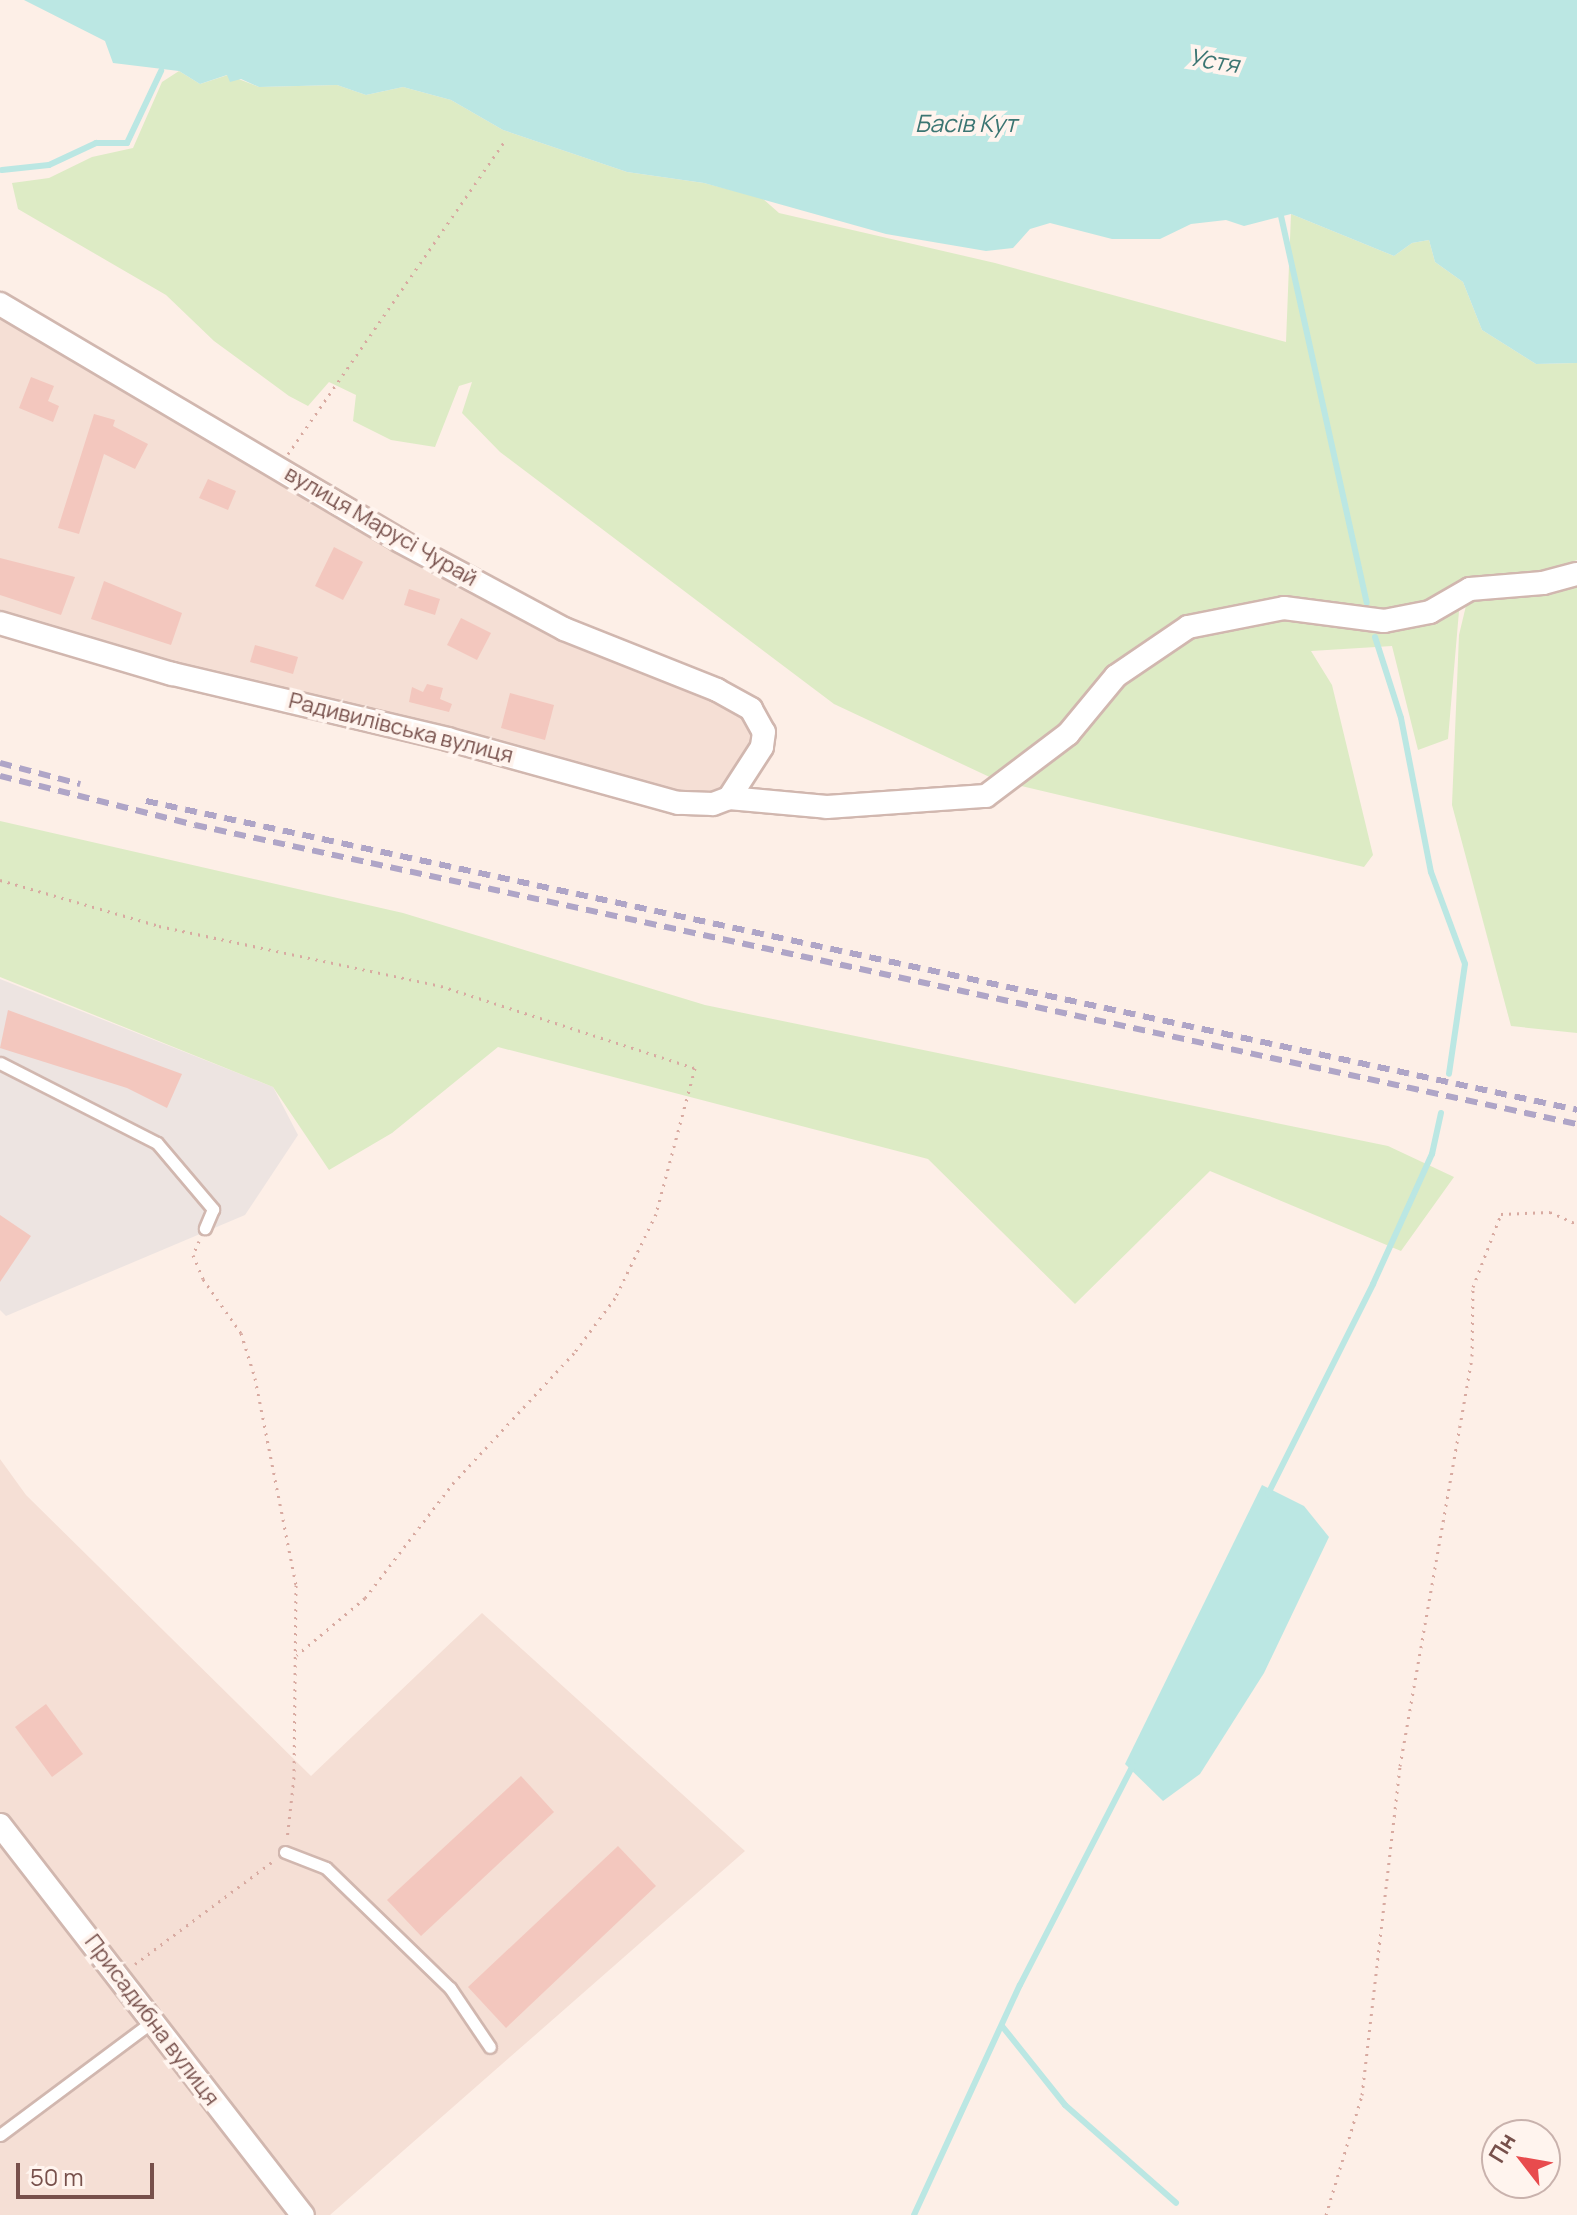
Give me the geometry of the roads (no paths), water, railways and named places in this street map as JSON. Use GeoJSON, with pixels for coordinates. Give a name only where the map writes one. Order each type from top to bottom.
{"type":"FeatureCollection","features":[{"type":"Feature","properties":{"kind":"street","name":"вулиця Марусі Чурай"},"geometry":{"type":"LineString","coordinates":[[0,304],[400,541],[564,629],[717,690],[751,709],[764,732],[762,747],[729,798]]}},
{"type":"Feature","properties":{"kind":"street","name":"Радивилівська вулиця"},"geometry":{"type":"LineString","coordinates":[[0,623],[172,674],[448,739],[678,803],[713,804],[729,798],[827,807],[986,796],[1068,734],[1116,676],[1188,627],[1284,608],[1384,621],[1430,612],[1470,589],[1577,574]]}},
{"type":"Feature","properties":{"kind":"street","name":"Присадибна вулиця"},"geometry":{"type":"LineString","coordinates":[[0,1825],[119,1976],[150,2023],[303,2215]]}},
{"type":"Feature","properties":{"kind":"lane"},"geometry":{"type":"LineString","coordinates":[[0,1063],[157,1143],[213,1209],[205,1228]]}},
{"type":"Feature","properties":{"kind":"lane"},"geometry":{"type":"LineString","coordinates":[[285,1852],[326,1868],[450,1988],[490,2047]]}},
{"type":"Feature","properties":{"kind":"lane"},"geometry":{"type":"LineString","coordinates":[[0,2135],[150,2023]]}},
{"type":"Feature","properties":{"kind":"water","name":"Басів Кут"},"geometry":{"type":"Polygon","coordinates":[[[24,0],[1577,0],[1577,363],[1536,364],[1482,330],[1463,282],[1435,262],[1429,240],[1412,243],[1394,256],[1291,214],[1244,226],[1226,220],[1191,224],[1160,239],[1112,239],[1050,223],[1030,229],[1013,248],[986,251],[886,234],[704,183],[627,172],[503,130],[451,100],[403,87],[366,95],[337,85],[259,87],[241,79],[230,82],[227,75],[200,84],[179,71],[113,63],[105,41],[24,0]]]}},
{"type":"Feature","properties":{"kind":"water"},"geometry":{"type":"Polygon","coordinates":[[[1262,1485],[1304,1506],[1329,1537],[1264,1673],[1200,1774],[1163,1801],[1125,1764],[1262,1485]]]}},
{"type":"Feature","properties":{"kind":"waterway"},"geometry":{"type":"LineString","coordinates":[[2,170],[49,165],[96,143],[127,143],[161,71]]}},
{"type":"Feature","properties":{"kind":"waterway"},"geometry":{"type":"LineString","coordinates":[[1281,216],[1367,603]]}},
{"type":"Feature","properties":{"kind":"waterway"},"geometry":{"type":"LineString","coordinates":[[1375,637],[1401,718],[1431,872],[1465,964],[1449,1074]]}},
{"type":"Feature","properties":{"kind":"waterway"},"geometry":{"type":"LineString","coordinates":[[1268,1494],[1373,1284],[1432,1154],[1441,1113]]}},
{"type":"Feature","properties":{"kind":"waterway"},"geometry":{"type":"LineString","coordinates":[[914,2215],[1020,1985],[1133,1765]]}},
{"type":"Feature","properties":{"kind":"waterway"},"geometry":{"type":"LineString","coordinates":[[1002,2026],[1065,2105],[1176,2203]]}},
{"type":"Feature","properties":{"kind":"railway"},"geometry":{"type":"LineString","coordinates":[[0,763],[80,784]]}},
{"type":"Feature","properties":{"kind":"railway"},"geometry":{"type":"LineString","coordinates":[[0,776],[195,825],[1577,1124]]}},
{"type":"Feature","properties":{"kind":"railway"},"geometry":{"type":"LineString","coordinates":[[146,801],[1577,1110]]}},
{"type":"Feature","properties":{"kind":"water label","name":"Устя"},"geometry":{"type":"Point","coordinates":[1214,60]}}]}
